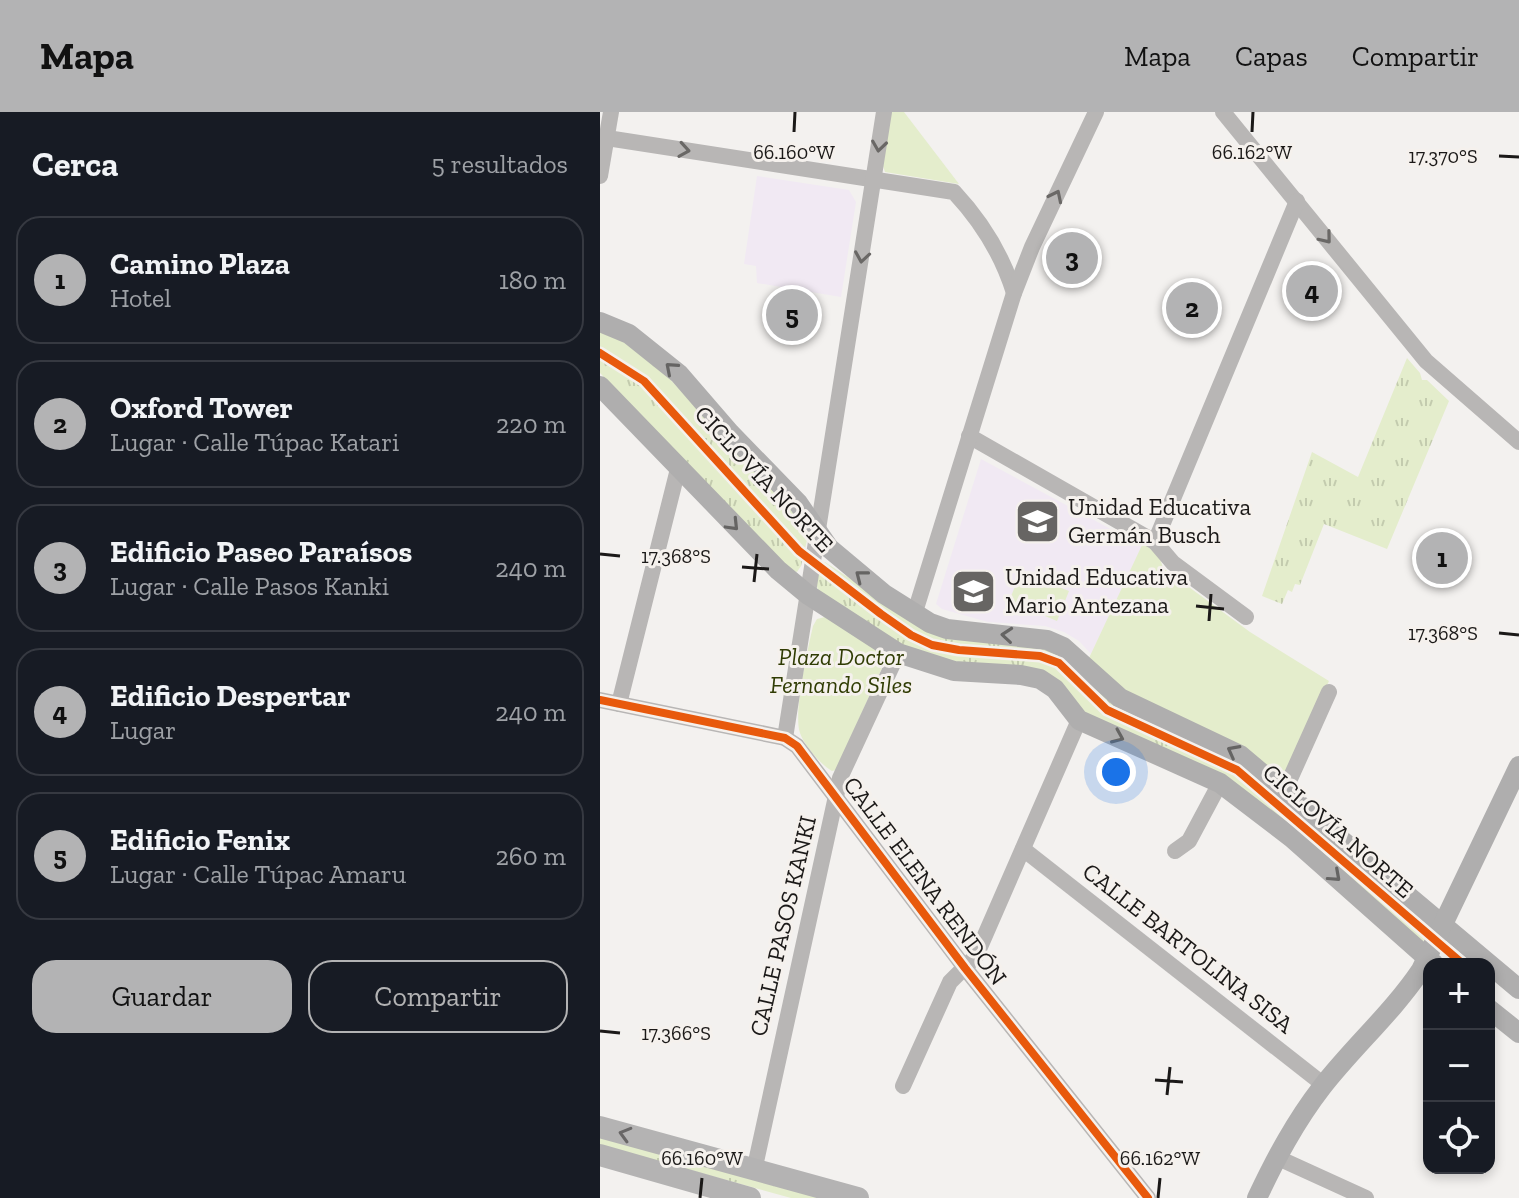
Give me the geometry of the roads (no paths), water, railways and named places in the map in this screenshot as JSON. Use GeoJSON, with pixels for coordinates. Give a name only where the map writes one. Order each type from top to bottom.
{"type":"FeatureCollection","features":[{"type":"Feature","properties":{"kind":"highway"},"geometry":{"type":"LineString","coordinates":[[600,1127],[858,1198]]}},
{"type":"Feature","properties":{"kind":"highway"},"geometry":{"type":"LineString","coordinates":[[600,1155],[720,1194],[750,1198]]}},
{"type":"Feature","properties":{"kind":"main road"},"geometry":{"type":"LineString","coordinates":[[600,322],[629,334],[679,374],[798,503],[837,557],[884,594],[930,623],[947,629],[1047,640],[1063,647],[1120,698],[1240,755],[1519,989]]}},
{"type":"Feature","properties":{"kind":"main road"},"geometry":{"type":"LineString","coordinates":[[600,386],[778,570],[807,594],[898,653],[954,671],[1040,679],[1055,689],[1079,720],[1220,783],[1292,838],[1428,958]]}},
{"type":"Feature","properties":{"kind":"main road"},"geometry":{"type":"LineString","coordinates":[[1432,958],[1519,766]]}},
{"type":"Feature","properties":{"kind":"main road"},"geometry":{"type":"LineString","coordinates":[[1257,1198],[1289,1133],[1324,1085],[1423,971]]}},
{"type":"Feature","properties":{"kind":"main road"},"geometry":{"type":"LineString","coordinates":[[1495,1014],[1519,1033]]}},
{"type":"Feature","properties":{"kind":"street"},"geometry":{"type":"LineString","coordinates":[[600,176],[611,112]]}},
{"type":"Feature","properties":{"kind":"street"},"geometry":{"type":"LineString","coordinates":[[600,700],[785,738],[884,112]]}},
{"type":"Feature","properties":{"kind":"street"},"geometry":{"type":"LineString","coordinates":[[915,612],[1014,293],[1032,247],[1096,112]]}},
{"type":"Feature","properties":{"kind":"street"},"geometry":{"type":"LineString","coordinates":[[1223,112],[1426,361],[1519,442]]}},
{"type":"Feature","properties":{"kind":"street"},"geometry":{"type":"LineString","coordinates":[[607,138],[954,192],[974,213],[997,250],[1014,293]]}},
{"type":"Feature","properties":{"kind":"street"},"geometry":{"type":"LineString","coordinates":[[1155,542],[1297,201]]}},
{"type":"Feature","properties":{"kind":"street"},"geometry":{"type":"LineString","coordinates":[[997,250],[1032,247]]}},
{"type":"Feature","properties":{"kind":"street"},"geometry":{"type":"LineString","coordinates":[[969,436],[1155,542],[1173,563],[1246,617]]}},
{"type":"Feature","properties":{"kind":"street"},"geometry":{"type":"LineString","coordinates":[[619,704],[678,469]]}},
{"type":"Feature","properties":{"kind":"street","name":"CALLE PASOS KANKI"},"geometry":{"type":"LineString","coordinates":[[754,1171],[840,778],[898,653]]}},
{"type":"Feature","properties":{"kind":"street"},"geometry":{"type":"LineString","coordinates":[[1285,790],[1329,692]]}},
{"type":"Feature","properties":{"kind":"street"},"geometry":{"type":"LineString","coordinates":[[903,1086],[950,982],[976,956],[1079,720]]}},
{"type":"Feature","properties":{"kind":"street","name":"CALLE ELENA RENDÓN"},"geometry":{"type":"LineString","coordinates":[[785,738],[797,746],[965,968],[1148,1198]]}},
{"type":"Feature","properties":{"kind":"street"},"geometry":{"type":"LineString","coordinates":[[1175,851],[1189,841],[1220,783]]}},
{"type":"Feature","properties":{"kind":"street","name":"CALLE BARTOLINA SISA"},"geometry":{"type":"LineString","coordinates":[[1023,849],[1324,1085]]}},
{"type":"Feature","properties":{"kind":"street"},"geometry":{"type":"LineString","coordinates":[[1276,1157],[1366,1198]]}},
{"type":"Feature","properties":{"kind":"place","name":"Edificio Paseo Paraísos"},"geometry":{"type":"Point","coordinates":[1072,258]}},
{"type":"Feature","properties":{"kind":"place","name":"Edificio Despertar"},"geometry":{"type":"Point","coordinates":[1312,291]}},
{"type":"Feature","properties":{"kind":"place","name":"Oxford Tower"},"geometry":{"type":"Point","coordinates":[1192,308]}},
{"type":"Feature","properties":{"kind":"place","name":"Edificio Fenix"},"geometry":{"type":"Point","coordinates":[792,315]}},
{"type":"Feature","properties":{"kind":"place","name":"Unidad Educativa Germán Busch"},"geometry":{"type":"Point","coordinates":[1037,521]}},
{"type":"Feature","properties":{"kind":"place","name":"Camino Plaza"},"geometry":{"type":"Point","coordinates":[1442,558]}},
{"type":"Feature","properties":{"kind":"place","name":"Unidad Educativa Mario Antezana"},"geometry":{"type":"Point","coordinates":[974,591]}},
{"type":"Feature","properties":{"kind":"park label","name":"Plaza Doctor Fernando Siles"},"geometry":{"type":"Point","coordinates":[841,671]}}]}
